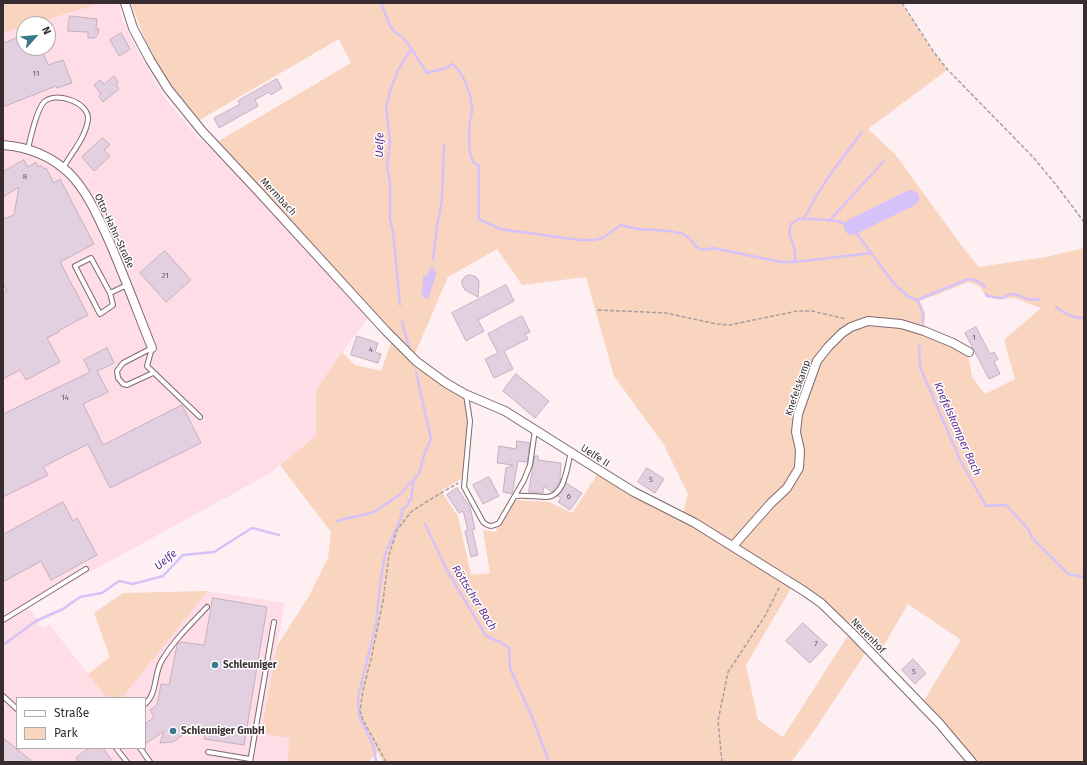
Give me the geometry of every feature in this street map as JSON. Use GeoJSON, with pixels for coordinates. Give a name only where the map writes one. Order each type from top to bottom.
{"type":"FeatureCollection","features":[{"type":"Feature","properties":{"kind":"street","name":"Mermbach"},"geometry":{"type":"LineString","coordinates":[[125,3],[134,28],[154,66],[168,89],[202,131],[260,192],[401,347],[429,372],[446,383]]}},
{"type":"Feature","properties":{"kind":"street","name":"Otto-Hahn-Straße"},"geometry":{"type":"LineString","coordinates":[[3,145],[17,146],[44,155],[63,168],[79,184],[101,224],[128,285],[152,348]]}},
{"type":"Feature","properties":{"kind":"street","name":"Knefelskamp"},"geometry":{"type":"LineString","coordinates":[[733,546],[771,503],[787,488],[799,468],[800,454],[796,432],[798,414],[817,361],[842,333],[857,324],[873,321],[901,324],[924,331],[953,343],[969,352]]}},
{"type":"Feature","properties":{"kind":"street","name":"Uelfe II"},"geometry":{"type":"LineString","coordinates":[[446,383],[466,394],[495,406],[634,492],[695,523],[733,546]]}},
{"type":"Feature","properties":{"kind":"street","name":"Neuenhof"},"geometry":{"type":"LineString","coordinates":[[733,546],[785,578],[821,603],[939,723],[972,762]]}},
{"type":"Feature","properties":{"kind":"lane"},"geometry":{"type":"LineString","coordinates":[[28,149],[38,113],[44,102],[53,98],[63,97],[77,104],[84,110],[88,117],[82,139],[63,168]]}},
{"type":"Feature","properties":{"kind":"lane"},"geometry":{"type":"LineString","coordinates":[[91,258],[110,293],[113,305],[100,314],[76,266],[91,258]]}},
{"type":"Feature","properties":{"kind":"lane"},"geometry":{"type":"LineString","coordinates":[[110,293],[128,285]]}},
{"type":"Feature","properties":{"kind":"lane"},"geometry":{"type":"LineString","coordinates":[[152,348],[147,366],[200,417]]}},
{"type":"Feature","properties":{"kind":"lane"},"geometry":{"type":"LineString","coordinates":[[152,348],[123,363],[117,371],[118,378],[123,384],[127,385],[154,373]]}},
{"type":"Feature","properties":{"kind":"lane"},"geometry":{"type":"LineString","coordinates":[[466,394],[470,421],[464,487],[483,522],[487,526],[493,527],[499,523],[524,480],[530,465],[536,430]]}},
{"type":"Feature","properties":{"kind":"lane"},"geometry":{"type":"LineString","coordinates":[[515,496],[549,497],[555,495],[563,484],[571,452]]}},
{"type":"Feature","properties":{"kind":"lane"},"geometry":{"type":"LineString","coordinates":[[3,620],[86,569]]}},
{"type":"Feature","properties":{"kind":"lane"},"geometry":{"type":"LineString","coordinates":[[146,703],[152,696],[157,670],[161,662],[183,632],[207,607]]}},
{"type":"Feature","properties":{"kind":"lane"},"geometry":{"type":"LineString","coordinates":[[208,752],[250,760],[274,622]]}},
{"type":"Feature","properties":{"kind":"lane"},"geometry":{"type":"LineString","coordinates":[[3,696],[16,708]]}},
{"type":"Feature","properties":{"kind":"lane"},"geometry":{"type":"LineString","coordinates":[[117,749],[126,762]]}},
{"type":"Feature","properties":{"kind":"lane"},"geometry":{"type":"LineString","coordinates":[[141,749],[150,762]]}},
{"type":"Feature","properties":{"kind":"path"},"geometry":{"type":"LineString","coordinates":[[902,3],[933,51],[947,69],[1032,157],[1057,186],[1084,222]]}},
{"type":"Feature","properties":{"kind":"path"},"geometry":{"type":"LineString","coordinates":[[598,310],[666,313],[717,324],[752,321],[797,311],[812,311],[841,318],[857,324]]}},
{"type":"Feature","properties":{"kind":"path"},"geometry":{"type":"LineString","coordinates":[[386,762],[363,720],[360,711],[363,690],[373,652],[383,601],[389,555],[397,530],[411,512],[466,478]]}},
{"type":"Feature","properties":{"kind":"path"},"geometry":{"type":"LineString","coordinates":[[722,762],[718,720],[728,672],[765,616],[785,578]]}},
{"type":"Feature","properties":{"kind":"shaded area"},"geometry":{"type":"Polygon","coordinates":[[[102,3],[119,3],[122,19],[163,95],[196,136],[229,162],[370,316],[342,352],[316,390],[316,436],[269,474],[28,606],[43,629],[49,624],[106,697],[16,697],[16,749],[146,749],[146,697],[123,697],[208,591],[285,603],[261,732],[291,738],[287,762],[3,762],[3,33],[16,29],[16,56],[56,56],[56,17],[102,3]]]}},
{"type":"Feature","properties":{"kind":"shaded area"},"geometry":{"type":"Polygon","coordinates":[[[432,266],[436,272],[436,275],[428,299],[424,298],[421,294],[423,275],[426,277],[427,276],[432,266]]]}},
{"type":"Feature","properties":{"kind":"green space"},"geometry":{"type":"Polygon","coordinates":[[[3,3],[99,4],[56,17],[16,16],[16,29],[3,33],[3,3]]]}},
{"type":"Feature","properties":{"kind":"green space"},"geometry":{"type":"Polygon","coordinates":[[[131,3],[901,3],[932,51],[947,70],[868,129],[895,154],[964,249],[979,267],[1046,257],[1084,248],[1084,762],[975,762],[942,721],[923,702],[961,640],[908,604],[877,657],[860,638],[824,604],[804,588],[736,545],[772,504],[788,489],[801,469],[802,459],[797,424],[799,415],[818,362],[828,349],[851,328],[868,322],[901,325],[913,328],[952,345],[968,353],[972,377],[985,394],[1015,379],[1004,340],[1041,308],[1014,298],[996,299],[986,296],[980,287],[969,282],[920,301],[925,313],[924,329],[872,319],[861,321],[849,326],[827,346],[819,356],[801,403],[795,423],[799,455],[798,467],[795,473],[788,483],[732,544],[682,516],[688,494],[664,445],[614,376],[586,277],[522,285],[497,249],[448,277],[414,356],[368,309],[217,142],[351,63],[339,39],[198,121],[169,84],[147,45],[131,3]]]}},
{"type":"Feature","properties":{"kind":"green space"},"geometry":{"type":"Polygon","coordinates":[[[392,340],[464,396],[469,421],[464,477],[441,491],[458,516],[471,575],[490,573],[483,530],[495,532],[515,500],[549,502],[572,513],[599,472],[694,525],[793,585],[746,665],[758,720],[783,737],[849,634],[866,652],[816,728],[791,762],[383,762],[378,752],[368,762],[287,762],[290,738],[261,733],[277,646],[309,596],[328,558],[331,532],[280,465],[316,436],[316,390],[342,352],[355,365],[381,371],[392,340]]]}},
{"type":"Feature","properties":{"kind":"green space"},"geometry":{"type":"Polygon","coordinates":[[[208,591],[123,697],[106,697],[88,674],[110,657],[94,613],[123,593],[208,591]]]}},
{"type":"Feature","properties":{"kind":"building"},"geometry":{"type":"Polygon","coordinates":[[[70,16],[97,19],[96,29],[99,29],[95,38],[88,38],[88,32],[68,31],[70,16]]]}},
{"type":"Feature","properties":{"kind":"building"},"geometry":{"type":"Polygon","coordinates":[[[121,33],[130,49],[119,56],[110,40],[121,33]]]}},
{"type":"Feature","properties":{"kind":"building"},"geometry":{"type":"Polygon","coordinates":[[[16,38],[16,56],[44,56],[48,65],[63,60],[72,83],[57,88],[56,86],[3,107],[3,44],[16,38]]]}},
{"type":"Feature","properties":{"kind":"building"},"geometry":{"type":"Polygon","coordinates":[[[114,76],[118,82],[116,85],[119,89],[103,102],[99,96],[101,94],[94,85],[100,80],[104,84],[114,76]]]}},
{"type":"Feature","properties":{"kind":"building"},"geometry":{"type":"Polygon","coordinates":[[[277,79],[282,88],[271,95],[269,92],[255,100],[258,106],[219,128],[214,118],[240,104],[238,101],[277,79]]]}},
{"type":"Feature","properties":{"kind":"building"},"geometry":{"type":"Polygon","coordinates":[[[103,138],[110,145],[104,150],[110,156],[94,171],[82,157],[103,138]]]}},
{"type":"Feature","properties":{"kind":"building"},"geometry":{"type":"Polygon","coordinates":[[[24,160],[28,167],[36,162],[38,167],[41,165],[44,169],[46,168],[54,183],[60,179],[94,244],[60,262],[88,315],[47,338],[60,362],[26,380],[20,370],[3,379],[3,293],[7,291],[3,284],[3,219],[14,215],[19,187],[3,197],[3,172],[24,160]]]}},
{"type":"Feature","properties":{"kind":"building"},"geometry":{"type":"Polygon","coordinates":[[[165,251],[191,280],[166,302],[140,273],[165,251]]]}},
{"type":"Feature","properties":{"kind":"building"},"geometry":{"type":"Polygon","coordinates":[[[471,275],[476,277],[479,281],[478,297],[465,290],[462,285],[462,280],[466,276],[471,275]]]}},
{"type":"Feature","properties":{"kind":"building"},"geometry":{"type":"Polygon","coordinates":[[[506,285],[514,301],[478,320],[484,331],[466,341],[452,313],[506,285]]]}},
{"type":"Feature","properties":{"kind":"building"},"geometry":{"type":"Polygon","coordinates":[[[522,316],[530,332],[525,334],[528,339],[504,351],[513,369],[494,378],[485,359],[498,353],[488,334],[522,316]]]}},
{"type":"Feature","properties":{"kind":"building"},"geometry":{"type":"Polygon","coordinates":[[[976,327],[990,354],[994,352],[998,359],[994,362],[1000,374],[989,379],[965,333],[976,327]]]}},
{"type":"Feature","properties":{"kind":"building"},"geometry":{"type":"Polygon","coordinates":[[[357,336],[378,343],[375,352],[381,354],[378,363],[351,355],[357,336]]]}},
{"type":"Feature","properties":{"kind":"building"},"geometry":{"type":"Polygon","coordinates":[[[107,348],[114,363],[97,371],[108,392],[83,404],[103,445],[182,405],[201,443],[110,488],[88,444],[43,467],[48,475],[3,497],[3,414],[90,372],[84,360],[107,348]]]}},
{"type":"Feature","properties":{"kind":"building"},"geometry":{"type":"Polygon","coordinates":[[[516,374],[549,401],[535,418],[503,391],[516,374]]]}},
{"type":"Feature","properties":{"kind":"building"},"geometry":{"type":"Polygon","coordinates":[[[517,441],[530,443],[527,462],[518,461],[512,494],[503,492],[506,468],[513,465],[497,463],[499,446],[516,449],[517,441]]]}},
{"type":"Feature","properties":{"kind":"building"},"geometry":{"type":"Polygon","coordinates":[[[535,456],[538,456],[538,460],[561,463],[561,479],[552,492],[544,486],[543,493],[529,492],[535,456]]]}},
{"type":"Feature","properties":{"kind":"building"},"geometry":{"type":"Polygon","coordinates":[[[647,468],[664,479],[655,493],[638,482],[647,468]]]}},
{"type":"Feature","properties":{"kind":"building"},"geometry":{"type":"Polygon","coordinates":[[[489,477],[499,496],[483,504],[473,485],[489,477]]]}},
{"type":"Feature","properties":{"kind":"building"},"geometry":{"type":"Polygon","coordinates":[[[566,483],[582,493],[570,510],[558,502],[561,498],[558,496],[566,483]]]}},
{"type":"Feature","properties":{"kind":"building"},"geometry":{"type":"Polygon","coordinates":[[[457,488],[470,507],[475,529],[472,529],[478,555],[471,557],[465,531],[468,530],[463,511],[459,513],[447,495],[457,488]]]}},
{"type":"Feature","properties":{"kind":"building"},"geometry":{"type":"Polygon","coordinates":[[[63,502],[73,521],[77,518],[97,555],[51,580],[41,561],[3,582],[3,535],[63,502]]]}},
{"type":"Feature","properties":{"kind":"building","name":"Schleuniger"},"geometry":{"type":"Polygon","coordinates":[[[213,598],[267,607],[244,745],[204,739],[205,730],[183,728],[183,735],[173,742],[160,743],[164,731],[146,743],[146,723],[154,717],[150,710],[157,705],[161,684],[169,685],[177,645],[180,642],[204,645],[213,598]]]}},
{"type":"Feature","properties":{"kind":"building"},"geometry":{"type":"Polygon","coordinates":[[[803,623],[827,645],[810,663],[786,641],[803,623]]]}},
{"type":"Feature","properties":{"kind":"building"},"geometry":{"type":"Polygon","coordinates":[[[913,659],[926,673],[915,684],[902,670],[913,659]]]}},
{"type":"Feature","properties":{"kind":"building"},"geometry":{"type":"Polygon","coordinates":[[[3,738],[33,762],[3,762],[3,738]]]}},
{"type":"Feature","properties":{"kind":"building"},"geometry":{"type":"Polygon","coordinates":[[[88,749],[104,749],[113,762],[79,762],[76,758],[88,749]]]}},
{"type":"Feature","properties":{"kind":"waterway"},"geometry":{"type":"LineString","coordinates":[[381,3],[390,26],[409,45],[427,73],[446,68],[452,64],[464,78],[472,105],[469,132],[470,153],[472,159],[479,166],[479,219],[500,229],[579,240],[594,240],[603,238],[621,225],[639,229],[669,231],[685,235],[696,247],[702,249],[713,248],[781,262],[795,262],[795,250],[789,233],[791,224],[799,219],[837,221],[852,227],[895,285],[909,297],[917,300]]}},
{"type":"Feature","properties":{"kind":"waterway","name":"Uelfe"},"geometry":{"type":"LineString","coordinates":[[400,305],[393,231],[390,219],[390,182],[387,168],[390,141],[386,107],[398,70],[409,52],[413,50]]}},
{"type":"Feature","properties":{"kind":"waterway"},"geometry":{"type":"LineString","coordinates":[[804,219],[823,185],[862,132]]}},
{"type":"Feature","properties":{"kind":"waterway"},"geometry":{"type":"LineString","coordinates":[[433,259],[442,200],[444,144]]}},
{"type":"Feature","properties":{"kind":"waterway"},"geometry":{"type":"LineString","coordinates":[[829,221],[884,161]]}},
{"type":"Feature","properties":{"kind":"waterway"},"geometry":{"type":"LineString","coordinates":[[852,227],[911,198]]}},
{"type":"Feature","properties":{"kind":"waterway"},"geometry":{"type":"LineString","coordinates":[[795,262],[871,253]]}},
{"type":"Feature","properties":{"kind":"waterway"},"geometry":{"type":"LineString","coordinates":[[917,300],[968,279],[973,279],[985,287]]}},
{"type":"Feature","properties":{"kind":"waterway"},"geometry":{"type":"LineString","coordinates":[[986,294],[987,296],[999,298],[1004,298],[1012,294],[1029,299],[1039,299]]}},
{"type":"Feature","properties":{"kind":"waterway","name":"Knefelskamper Bach"},"geometry":{"type":"LineString","coordinates":[[917,300],[923,313],[923,323]]}},
{"type":"Feature","properties":{"kind":"waterway"},"geometry":{"type":"LineString","coordinates":[[1056,307],[1069,315],[1077,318],[1084,318]]}},
{"type":"Feature","properties":{"kind":"waterway","name":"Uelfe"},"geometry":{"type":"LineString","coordinates":[[402,322],[409,347]]}},
{"type":"Feature","properties":{"kind":"waterway","name":"Knefelskamper Bach"},"geometry":{"type":"LineString","coordinates":[[919,346],[920,367],[961,462],[986,506],[1006,505],[1028,529],[1032,538],[1068,574],[1084,577]]}},
{"type":"Feature","properties":{"kind":"waterway","name":"Uelfe"},"geometry":{"type":"LineString","coordinates":[[337,521],[374,512],[399,495],[419,474],[425,452],[431,439],[416,372]]}},
{"type":"Feature","properties":{"kind":"waterway"},"geometry":{"type":"LineString","coordinates":[[376,760],[373,745],[359,716],[358,697],[376,624],[380,584],[385,555],[402,515],[402,510],[408,505],[409,500],[411,500],[414,479]]}},
{"type":"Feature","properties":{"kind":"waterway","name":"Röttscher Bach"},"geometry":{"type":"LineString","coordinates":[[425,524],[448,572],[486,636],[509,648],[510,668],[532,717],[549,762]]}},
{"type":"Feature","properties":{"kind":"waterway","name":"Uelfe"},"geometry":{"type":"LineString","coordinates":[[3,645],[36,621],[63,609],[80,597],[102,593],[119,581],[133,584],[163,576],[183,555],[214,552],[252,528],[279,535]]}},
{"type":"Feature","properties":{"kind":"place","name":"Schleuniger"},"geometry":{"type":"Point","coordinates":[215,665]}},
{"type":"Feature","properties":{"kind":"place","name":"Schleuniger GmbH"},"geometry":{"type":"Point","coordinates":[173,731]}}]}
